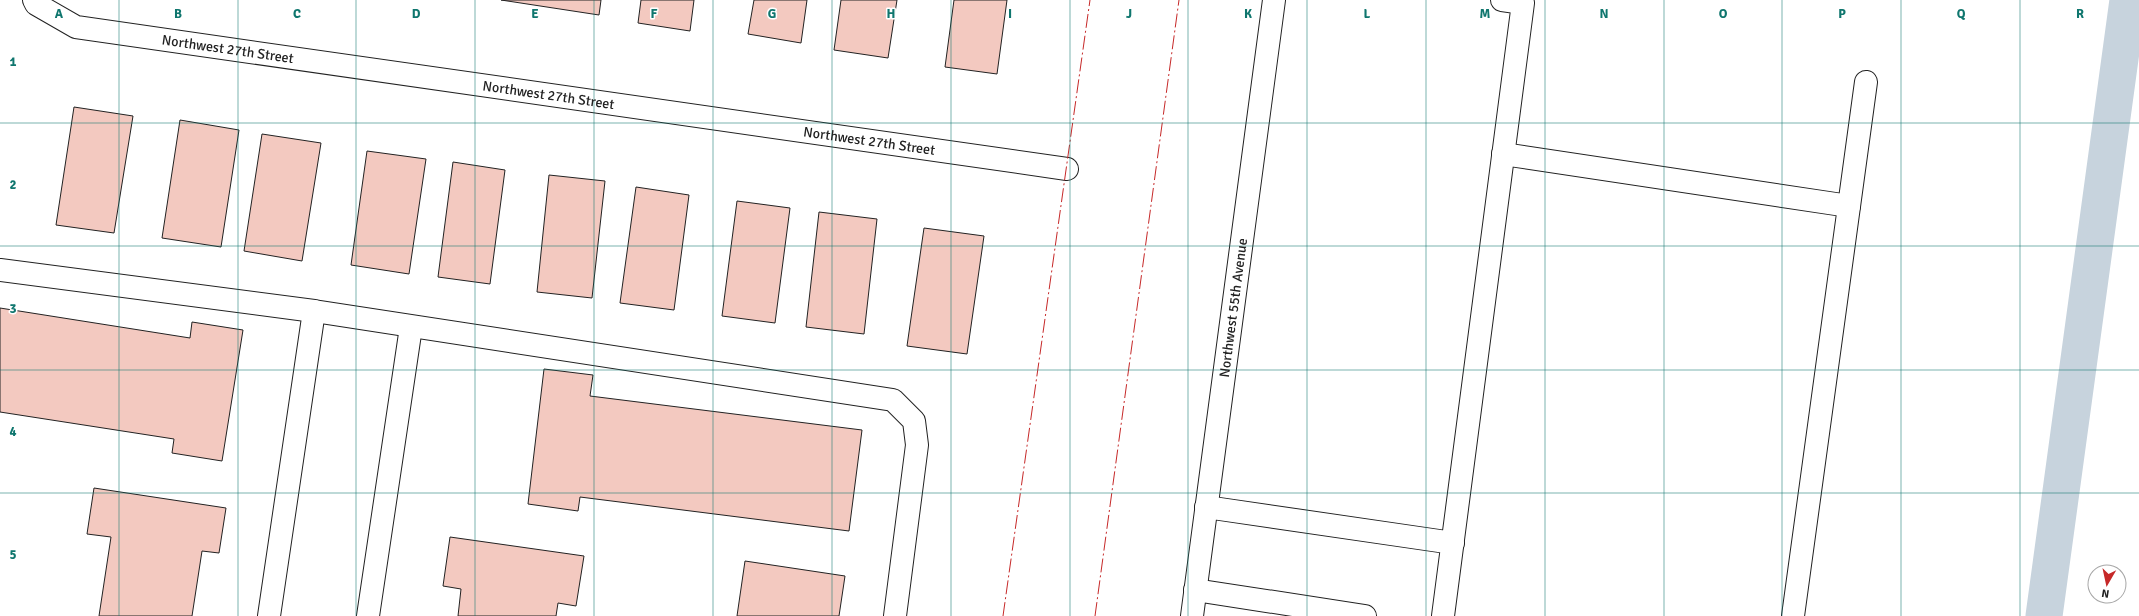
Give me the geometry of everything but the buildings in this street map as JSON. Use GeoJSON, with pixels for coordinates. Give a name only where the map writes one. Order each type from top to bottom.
{"type":"FeatureCollection","features":[{"type":"Feature","properties":{"kind":"street","name":"Northwest 55th Avenue"},"geometry":{"type":"LineString","coordinates":[[1192,616],[1274,0]]}},
{"type":"Feature","properties":{"kind":"street"},"geometry":{"type":"LineString","coordinates":[[1443,616],[1523,4],[1502,0]]}},
{"type":"Feature","properties":{"kind":"street","name":"Northwest 27th Street"},"geometry":{"type":"LineString","coordinates":[[35,2],[76,27],[1067,169]]}},
{"type":"Feature","properties":{"kind":"street"},"geometry":{"type":"LineString","coordinates":[[1793,616],[1866,82]]}},
{"type":"Feature","properties":{"kind":"street"},"geometry":{"type":"LineString","coordinates":[[1503,154],[1849,206]]}},
{"type":"Feature","properties":{"kind":"street"},"geometry":{"type":"LineString","coordinates":[[0,270],[314,311],[893,400],[914,421],[917,445],[895,616]]}},
{"type":"Feature","properties":{"kind":"street"},"geometry":{"type":"LineString","coordinates":[[269,616],[314,311]]}},
{"type":"Feature","properties":{"kind":"street"},"geometry":{"type":"LineString","coordinates":[[368,616],[411,327]]}},
{"type":"Feature","properties":{"kind":"street"},"geometry":{"type":"LineString","coordinates":[[1206,507],[1453,544]]}},
{"type":"Feature","properties":{"kind":"street"},"geometry":{"type":"LineString","coordinates":[[1195,590],[1365,616]]}},
{"type":"Feature","properties":{"kind":"waterway"},"geometry":{"type":"LineString","coordinates":[[2044,616],[2128,0]]}},
{"type":"Feature","properties":{"kind":"power"},"geometry":{"type":"LineString","coordinates":[[1003,616],[1090,0]]}},
{"type":"Feature","properties":{"kind":"power"},"geometry":{"type":"LineString","coordinates":[[1095,616],[1179,0]]}}]}
